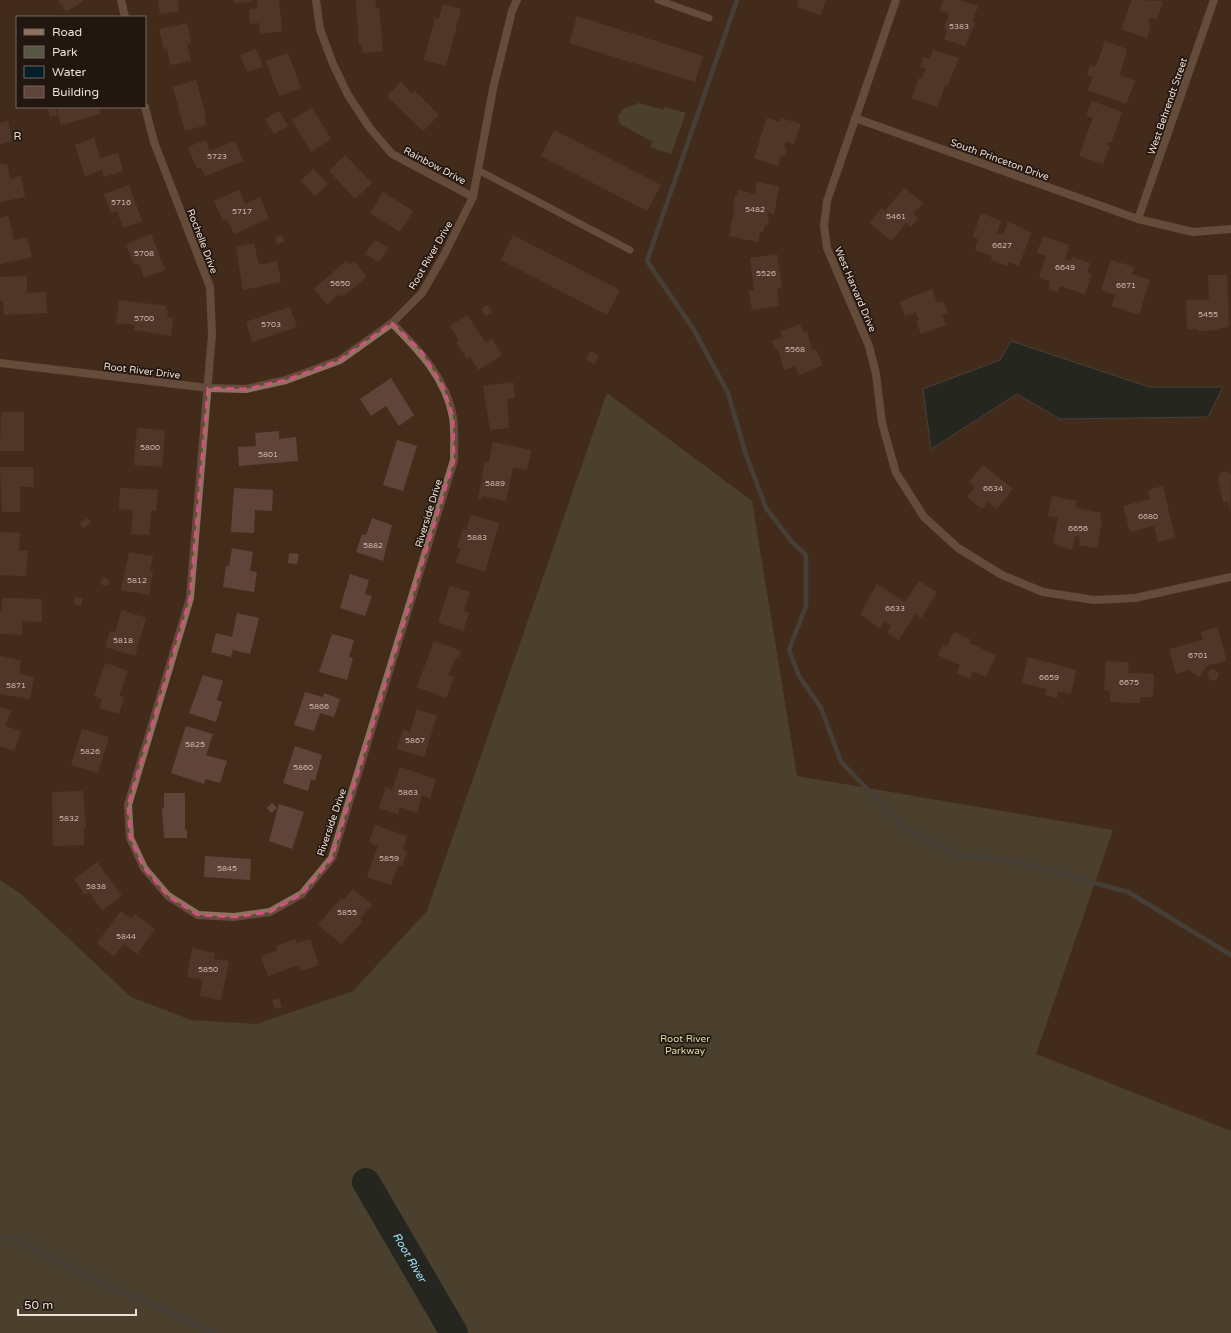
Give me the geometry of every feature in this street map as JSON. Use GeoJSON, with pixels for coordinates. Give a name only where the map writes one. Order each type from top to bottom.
{"type":"FeatureCollection","features":[{"type":"Feature","properties":{"kind":"street"},"geometry":{"type":"LineString","coordinates":[[121,0],[124,16]]}},
{"type":"Feature","properties":{"kind":"street","name":"Rainbow Drive"},"geometry":{"type":"LineString","coordinates":[[316,0],[320,29],[333,64],[348,95],[369,127],[392,154],[473,197]]}},
{"type":"Feature","properties":{"kind":"street","name":"Root River Drive"},"geometry":{"type":"LineString","coordinates":[[0,363],[208,388],[246,389],[286,380],[340,360],[392,323],[422,293],[473,197],[493,89],[512,11],[517,0]]}},
{"type":"Feature","properties":{"kind":"street","name":"West Harvard Drive"},"geometry":{"type":"LineString","coordinates":[[896,0],[827,201],[824,226],[827,248],[869,346],[876,374],[882,423],[896,473],[924,517],[958,548],[1002,575],[1043,592],[1094,600],[1136,598],[1231,577]]}},
{"type":"Feature","properties":{"kind":"street","name":"West Behrendt Street"},"geometry":{"type":"LineString","coordinates":[[1138,220],[1214,0]]}},
{"type":"Feature","properties":{"kind":"street","name":"Rochelle Drive"},"geometry":{"type":"LineString","coordinates":[[145,108],[154,142],[210,287],[212,334],[208,388]]}},
{"type":"Feature","properties":{"kind":"street","name":"South Princeton Drive"},"geometry":{"type":"LineString","coordinates":[[855,118],[1138,220],[1193,232],[1231,229]]}},
{"type":"Feature","properties":{"kind":"street","name":"Riverside Drive"},"geometry":{"type":"LineString","coordinates":[[208,388],[190,598],[128,805],[130,838],[144,868],[168,896],[198,915],[234,917],[270,912],[302,894],[332,858],[454,460],[452,417],[443,386],[421,351],[392,323]]}},
{"type":"Feature","properties":{"kind":"lane"},"geometry":{"type":"LineString","coordinates":[[658,0],[709,18]]}},
{"type":"Feature","properties":{"kind":"lane"},"geometry":{"type":"LineString","coordinates":[[478,170],[630,250]]}},
{"type":"Feature","properties":{"kind":"highlighted area"},"geometry":{"type":"Polygon","coordinates":[[[392,323],[421,351],[443,386],[453,417],[454,460],[332,858],[302,894],[270,912],[234,917],[198,915],[168,896],[144,868],[130,838],[128,805],[190,598],[208,388],[246,389],[286,380],[340,360],[392,323]]]}},
{"type":"Feature","properties":{"kind":"green space"},"geometry":{"type":"Polygon","coordinates":[[[639,103],[664,110],[665,107],[686,113],[671,154],[650,147],[653,142],[620,124],[618,117],[623,109],[639,103]]]}},
{"type":"Feature","properties":{"kind":"green space","name":"Root River Parkway"},"geometry":{"type":"Polygon","coordinates":[[[607,393],[752,501],[797,776],[1113,830],[1036,1054],[1231,1131],[1231,1333],[0,1333],[0,880],[21,894],[131,997],[191,1020],[257,1024],[353,991],[427,911],[607,393]]]}},
{"type":"Feature","properties":{"kind":"water"},"geometry":{"type":"Polygon","coordinates":[[[1011,341],[1149,387],[1223,387],[1208,417],[1060,419],[1017,394],[931,449],[923,389],[1000,360],[1011,341]]]}},
{"type":"Feature","properties":{"kind":"building"},"geometry":{"type":"Polygon","coordinates":[[[58,0],[83,0],[83,1],[66,12],[58,0]]]}},
{"type":"Feature","properties":{"kind":"building"},"geometry":{"type":"Polygon","coordinates":[[[158,0],[178,0],[179,11],[160,14],[158,0]]]}},
{"type":"Feature","properties":{"kind":"building"},"geometry":{"type":"Polygon","coordinates":[[[233,0],[251,0],[251,2],[234,3],[233,0]]]}},
{"type":"Feature","properties":{"kind":"building"},"geometry":{"type":"Polygon","coordinates":[[[257,0],[279,0],[282,31],[260,34],[259,23],[250,24],[249,9],[258,8],[257,0]]]}},
{"type":"Feature","properties":{"kind":"building"},"geometry":{"type":"Polygon","coordinates":[[[356,0],[375,0],[376,8],[379,8],[383,51],[363,53],[362,45],[359,45],[356,0]]]}},
{"type":"Feature","properties":{"kind":"building"},"geometry":{"type":"Polygon","coordinates":[[[799,0],[826,0],[821,15],[797,7],[799,0]]]}},
{"type":"Feature","properties":{"kind":"building"},"geometry":{"type":"Polygon","coordinates":[[[943,0],[959,0],[978,6],[972,22],[975,23],[965,46],[944,39],[947,30],[944,28],[949,14],[940,10],[943,0]]]}},
{"type":"Feature","properties":{"kind":"building"},"geometry":{"type":"Polygon","coordinates":[[[1132,0],[1163,1],[1157,19],[1150,17],[1148,22],[1150,23],[1149,27],[1151,28],[1147,38],[1121,29],[1132,0]]]}},
{"type":"Feature","properties":{"kind":"building"},"geometry":{"type":"Polygon","coordinates":[[[443,4],[461,9],[446,66],[424,60],[435,18],[439,19],[443,4]]]}},
{"type":"Feature","properties":{"kind":"building"},"geometry":{"type":"Polygon","coordinates":[[[577,16],[703,56],[695,82],[569,43],[577,16]]]}},
{"type":"Feature","properties":{"kind":"building"},"geometry":{"type":"Polygon","coordinates":[[[187,23],[191,43],[187,44],[191,61],[170,65],[167,48],[164,49],[159,29],[187,23]]]}},
{"type":"Feature","properties":{"kind":"building"},"geometry":{"type":"Polygon","coordinates":[[[1105,41],[1127,49],[1120,75],[1135,81],[1126,104],[1088,90],[1093,77],[1087,75],[1090,65],[1096,67],[1105,41]]]}},
{"type":"Feature","properties":{"kind":"building"},"geometry":{"type":"Polygon","coordinates":[[[256,49],[263,66],[247,72],[240,55],[256,49]]]}},
{"type":"Feature","properties":{"kind":"building"},"geometry":{"type":"Polygon","coordinates":[[[933,50],[959,58],[947,87],[945,86],[937,107],[912,98],[919,78],[922,79],[926,68],[920,67],[923,57],[930,59],[933,50]]]}},
{"type":"Feature","properties":{"kind":"building"},"geometry":{"type":"Polygon","coordinates":[[[288,53],[301,88],[279,96],[266,61],[288,53]]]}},
{"type":"Feature","properties":{"kind":"building"},"geometry":{"type":"Polygon","coordinates":[[[196,80],[206,116],[204,117],[206,125],[185,131],[173,87],[196,80]]]}},
{"type":"Feature","properties":{"kind":"building"},"geometry":{"type":"Polygon","coordinates":[[[401,82],[412,94],[415,91],[439,115],[423,131],[387,96],[401,82]]]}},
{"type":"Feature","properties":{"kind":"building"},"geometry":{"type":"Polygon","coordinates":[[[1092,101],[1122,112],[1111,143],[1107,142],[1106,145],[1110,146],[1103,164],[1079,156],[1093,118],[1086,116],[1092,101]]]}},
{"type":"Feature","properties":{"kind":"building"},"geometry":{"type":"Polygon","coordinates":[[[55,108],[57,115],[50,117],[48,110],[55,108]]]}},
{"type":"Feature","properties":{"kind":"building"},"geometry":{"type":"Polygon","coordinates":[[[57,108],[99,108],[100,114],[61,125],[57,108]]]}},
{"type":"Feature","properties":{"kind":"building"},"geometry":{"type":"Polygon","coordinates":[[[312,108],[331,139],[311,152],[292,120],[312,108]]]}},
{"type":"Feature","properties":{"kind":"building"},"geometry":{"type":"Polygon","coordinates":[[[279,111],[288,126],[274,134],[265,119],[279,111]]]}},
{"type":"Feature","properties":{"kind":"building"},"geometry":{"type":"Polygon","coordinates":[[[767,118],[780,122],[781,118],[801,124],[794,144],[786,141],[784,148],[787,149],[784,157],[781,156],[778,166],[754,158],[767,118]]]}},
{"type":"Feature","properties":{"kind":"building"},"geometry":{"type":"Polygon","coordinates":[[[8,121],[12,141],[0,144],[0,123],[8,121]]]}},
{"type":"Feature","properties":{"kind":"building"},"geometry":{"type":"Polygon","coordinates":[[[554,130],[661,185],[647,211],[541,156],[554,130]]]}},
{"type":"Feature","properties":{"kind":"building"},"geometry":{"type":"Polygon","coordinates":[[[94,138],[100,158],[118,153],[123,171],[104,177],[102,170],[85,176],[75,145],[94,138]]]}},
{"type":"Feature","properties":{"kind":"building"},"geometry":{"type":"Polygon","coordinates":[[[206,140],[210,151],[235,141],[243,161],[205,176],[201,167],[197,169],[188,147],[206,140]]]}},
{"type":"Feature","properties":{"kind":"building"},"geometry":{"type":"Polygon","coordinates":[[[345,155],[372,183],[355,199],[329,171],[345,155]]]}},
{"type":"Feature","properties":{"kind":"building"},"geometry":{"type":"Polygon","coordinates":[[[2,163],[3,165],[7,164],[10,179],[21,176],[25,197],[0,202],[0,164],[2,163]]]}},
{"type":"Feature","properties":{"kind":"building"},"geometry":{"type":"Polygon","coordinates":[[[313,169],[328,184],[315,196],[301,181],[313,169]]]}},
{"type":"Feature","properties":{"kind":"building"},"geometry":{"type":"Polygon","coordinates":[[[757,182],[779,186],[774,214],[768,212],[768,225],[765,225],[763,232],[760,232],[758,242],[729,236],[735,206],[733,206],[735,195],[737,196],[738,190],[755,194],[757,182]]]}},
{"type":"Feature","properties":{"kind":"building"},"geometry":{"type":"Polygon","coordinates":[[[129,185],[142,221],[123,228],[117,211],[111,213],[104,194],[129,185]]]}},
{"type":"Feature","properties":{"kind":"building"},"geometry":{"type":"Polygon","coordinates":[[[904,188],[923,203],[913,214],[918,218],[911,227],[906,223],[891,241],[870,223],[882,208],[885,211],[904,188]]]}},
{"type":"Feature","properties":{"kind":"building"},"geometry":{"type":"Polygon","coordinates":[[[239,190],[245,204],[260,197],[269,218],[234,234],[227,219],[223,221],[214,201],[239,190]]]}},
{"type":"Feature","properties":{"kind":"building"},"geometry":{"type":"Polygon","coordinates":[[[383,192],[413,211],[400,232],[370,213],[383,192]]]}},
{"type":"Feature","properties":{"kind":"building"},"geometry":{"type":"Polygon","coordinates":[[[981,213],[1001,221],[997,233],[1003,235],[1008,221],[1031,233],[1019,266],[1009,262],[1007,266],[991,260],[992,256],[975,250],[978,239],[973,237],[981,213]]]}},
{"type":"Feature","properties":{"kind":"building"},"geometry":{"type":"Polygon","coordinates":[[[8,216],[14,240],[27,237],[32,257],[0,264],[0,218],[8,216]]]}},
{"type":"Feature","properties":{"kind":"building"},"geometry":{"type":"Polygon","coordinates":[[[151,234],[165,270],[144,278],[139,263],[134,265],[126,244],[151,234]]]}},
{"type":"Feature","properties":{"kind":"building"},"geometry":{"type":"Polygon","coordinates":[[[283,235],[284,242],[277,244],[276,236],[283,235]]]}},
{"type":"Feature","properties":{"kind":"building"},"geometry":{"type":"Polygon","coordinates":[[[513,235],[620,290],[607,315],[501,260],[513,235]]]}},
{"type":"Feature","properties":{"kind":"building"},"geometry":{"type":"Polygon","coordinates":[[[1043,236],[1069,245],[1065,259],[1071,261],[1072,257],[1090,263],[1087,272],[1092,274],[1085,294],[1060,286],[1058,292],[1048,289],[1050,281],[1039,278],[1046,256],[1037,253],[1043,236]]]}},
{"type":"Feature","properties":{"kind":"building"},"geometry":{"type":"Polygon","coordinates":[[[375,240],[388,248],[379,262],[365,254],[375,240]]]}},
{"type":"Feature","properties":{"kind":"building"},"geometry":{"type":"Polygon","coordinates":[[[254,243],[259,265],[277,261],[281,282],[243,290],[236,247],[254,243]]]}},
{"type":"Feature","properties":{"kind":"building"},"geometry":{"type":"Polygon","coordinates":[[[777,254],[782,287],[777,288],[779,306],[752,310],[749,291],[754,290],[750,258],[777,254]]]}},
{"type":"Feature","properties":{"kind":"building"},"geometry":{"type":"Polygon","coordinates":[[[1111,260],[1134,267],[1132,274],[1150,280],[1139,315],[1112,306],[1115,295],[1101,290],[1111,260]]]}},
{"type":"Feature","properties":{"kind":"building"},"geometry":{"type":"Polygon","coordinates":[[[346,261],[349,265],[354,261],[367,277],[342,297],[339,294],[327,305],[314,289],[346,261]]]}},
{"type":"Feature","properties":{"kind":"building"},"geometry":{"type":"Polygon","coordinates":[[[1208,275],[1227,275],[1229,327],[1220,328],[1220,330],[1198,331],[1198,329],[1187,329],[1186,300],[1209,300],[1208,275]]]}},
{"type":"Feature","properties":{"kind":"building"},"geometry":{"type":"Polygon","coordinates":[[[27,276],[27,293],[46,292],[47,313],[4,315],[3,301],[0,301],[0,277],[27,276]]]}},
{"type":"Feature","properties":{"kind":"building"},"geometry":{"type":"Polygon","coordinates":[[[932,289],[937,303],[944,301],[948,313],[942,315],[946,325],[921,334],[916,321],[919,320],[916,312],[905,316],[900,302],[932,289]]]}},
{"type":"Feature","properties":{"kind":"building"},"geometry":{"type":"Polygon","coordinates":[[[119,300],[166,306],[166,309],[168,310],[167,317],[173,318],[171,336],[134,330],[135,325],[116,323],[119,300]]]}},
{"type":"Feature","properties":{"kind":"building"},"geometry":{"type":"Polygon","coordinates":[[[488,305],[492,312],[485,316],[481,309],[488,305]]]}},
{"type":"Feature","properties":{"kind":"building"},"geometry":{"type":"Polygon","coordinates":[[[290,307],[297,327],[252,342],[246,322],[290,307]]]}},
{"type":"Feature","properties":{"kind":"building"},"geometry":{"type":"Polygon","coordinates":[[[467,315],[486,343],[492,339],[502,355],[479,370],[470,357],[467,359],[456,342],[459,340],[450,326],[467,315]]]}},
{"type":"Feature","properties":{"kind":"building"},"geometry":{"type":"Polygon","coordinates":[[[800,324],[803,332],[807,331],[812,350],[816,349],[823,365],[799,375],[795,366],[784,370],[778,348],[776,350],[772,341],[783,337],[780,331],[800,324]]]}},
{"type":"Feature","properties":{"kind":"building"},"geometry":{"type":"Polygon","coordinates":[[[591,351],[599,355],[594,364],[586,359],[591,351]]]}},
{"type":"Feature","properties":{"kind":"building"},"geometry":{"type":"Polygon","coordinates":[[[391,378],[414,415],[399,426],[386,406],[371,416],[360,399],[391,378]]]}},
{"type":"Feature","properties":{"kind":"building"},"geometry":{"type":"Polygon","coordinates":[[[513,382],[515,398],[507,399],[509,428],[490,430],[483,386],[513,382]]]}},
{"type":"Feature","properties":{"kind":"building"},"geometry":{"type":"Polygon","coordinates":[[[1,412],[24,412],[24,451],[0,451],[1,412]]]}},
{"type":"Feature","properties":{"kind":"building"},"geometry":{"type":"Polygon","coordinates":[[[137,428],[165,430],[162,467],[134,465],[137,428]]]}},
{"type":"Feature","properties":{"kind":"building"},"geometry":{"type":"Polygon","coordinates":[[[279,431],[279,439],[296,437],[298,461],[239,466],[238,447],[256,446],[255,433],[279,431]]]}},
{"type":"Feature","properties":{"kind":"building"},"geometry":{"type":"Polygon","coordinates":[[[397,440],[417,446],[403,491],[383,485],[397,440]]]}},
{"type":"Feature","properties":{"kind":"building"},"geometry":{"type":"Polygon","coordinates":[[[493,442],[531,450],[527,470],[513,467],[506,501],[482,496],[481,500],[478,499],[485,461],[489,462],[493,442]]]}},
{"type":"Feature","properties":{"kind":"building"},"geometry":{"type":"Polygon","coordinates":[[[983,465],[1013,489],[997,509],[988,502],[982,509],[967,497],[975,487],[969,482],[983,465]]]}},
{"type":"Feature","properties":{"kind":"building"},"geometry":{"type":"Polygon","coordinates":[[[0,467],[33,467],[34,487],[20,487],[20,512],[2,512],[0,467]]]}},
{"type":"Feature","properties":{"kind":"building"},"geometry":{"type":"Polygon","coordinates":[[[1226,471],[1231,474],[1230,513],[1228,501],[1223,502],[1218,478],[1221,473],[1226,471]]]}},
{"type":"Feature","properties":{"kind":"building"},"geometry":{"type":"Polygon","coordinates":[[[1163,486],[1175,538],[1158,542],[1154,526],[1130,532],[1123,506],[1150,499],[1148,490],[1163,486]]]}},
{"type":"Feature","properties":{"kind":"building"},"geometry":{"type":"Polygon","coordinates":[[[120,488],[158,490],[156,511],[151,511],[149,535],[131,534],[133,510],[119,509],[120,488]]]}},
{"type":"Feature","properties":{"kind":"building"},"geometry":{"type":"Polygon","coordinates":[[[234,488],[273,490],[272,511],[255,510],[254,533],[231,532],[234,488]]]}},
{"type":"Feature","properties":{"kind":"building"},"geometry":{"type":"Polygon","coordinates":[[[1052,496],[1077,501],[1076,508],[1101,513],[1100,519],[1102,520],[1097,548],[1079,545],[1080,537],[1075,536],[1072,550],[1053,544],[1058,518],[1048,516],[1052,496]]]}},
{"type":"Feature","properties":{"kind":"building"},"geometry":{"type":"Polygon","coordinates":[[[471,515],[499,523],[485,572],[456,562],[461,548],[457,547],[463,529],[466,530],[471,515]]]}},
{"type":"Feature","properties":{"kind":"building"},"geometry":{"type":"Polygon","coordinates":[[[88,518],[91,523],[83,528],[80,523],[88,518]]]}},
{"type":"Feature","properties":{"kind":"building"},"geometry":{"type":"Polygon","coordinates":[[[372,518],[392,525],[383,561],[356,552],[362,534],[366,535],[372,518]]]}},
{"type":"Feature","properties":{"kind":"building"},"geometry":{"type":"Polygon","coordinates":[[[0,532],[20,533],[19,551],[28,551],[26,576],[0,575],[0,532]]]}},
{"type":"Feature","properties":{"kind":"building"},"geometry":{"type":"Polygon","coordinates":[[[232,548],[253,552],[250,571],[257,572],[254,592],[223,587],[226,566],[229,566],[232,548]]]}},
{"type":"Feature","properties":{"kind":"building"},"geometry":{"type":"Polygon","coordinates":[[[129,552],[153,556],[150,570],[153,571],[149,595],[121,590],[129,552]]]}},
{"type":"Feature","properties":{"kind":"building"},"geometry":{"type":"Polygon","coordinates":[[[289,553],[299,554],[297,564],[288,563],[289,553]]]}},
{"type":"Feature","properties":{"kind":"building"},"geometry":{"type":"Polygon","coordinates":[[[350,574],[369,580],[365,594],[372,596],[365,616],[340,608],[350,574]]]}},
{"type":"Feature","properties":{"kind":"building"},"geometry":{"type":"Polygon","coordinates":[[[104,577],[109,581],[108,585],[102,585],[100,582],[104,577]]]}},
{"type":"Feature","properties":{"kind":"building"},"geometry":{"type":"Polygon","coordinates":[[[919,581],[937,592],[921,618],[915,614],[899,640],[887,633],[891,626],[884,621],[880,628],[860,614],[877,584],[905,602],[919,581]]]}},
{"type":"Feature","properties":{"kind":"building"},"geometry":{"type":"Polygon","coordinates":[[[450,586],[470,592],[464,611],[469,613],[463,631],[438,622],[450,586]]]}},
{"type":"Feature","properties":{"kind":"building"},"geometry":{"type":"Polygon","coordinates":[[[75,597],[83,598],[81,606],[74,604],[75,597]]]}},
{"type":"Feature","properties":{"kind":"building"},"geometry":{"type":"Polygon","coordinates":[[[2,598],[42,599],[42,622],[22,621],[22,635],[0,634],[0,611],[2,611],[2,598]]]}},
{"type":"Feature","properties":{"kind":"building"},"geometry":{"type":"Polygon","coordinates":[[[122,610],[146,618],[135,656],[105,647],[110,631],[115,632],[122,610]]]}},
{"type":"Feature","properties":{"kind":"building"},"geometry":{"type":"Polygon","coordinates":[[[237,613],[259,618],[250,654],[233,650],[231,657],[211,652],[216,633],[232,637],[237,613]]]}},
{"type":"Feature","properties":{"kind":"building"},"geometry":{"type":"Polygon","coordinates":[[[1217,627],[1226,661],[1206,666],[1200,677],[1188,670],[1176,674],[1169,649],[1203,640],[1201,632],[1217,627]]]}},
{"type":"Feature","properties":{"kind":"building"},"geometry":{"type":"Polygon","coordinates":[[[954,632],[971,640],[969,643],[996,655],[986,677],[973,671],[970,679],[957,673],[960,665],[938,655],[943,644],[947,646],[954,632]]]}},
{"type":"Feature","properties":{"kind":"building"},"geometry":{"type":"Polygon","coordinates":[[[332,634],[354,640],[349,657],[353,658],[347,680],[319,672],[332,634]]]}},
{"type":"Feature","properties":{"kind":"building"},"geometry":{"type":"Polygon","coordinates":[[[434,641],[461,651],[458,658],[456,657],[448,676],[454,677],[446,698],[417,687],[434,641]]]}},
{"type":"Feature","properties":{"kind":"building"},"geometry":{"type":"Polygon","coordinates":[[[0,656],[21,660],[19,674],[34,677],[30,699],[0,694],[0,656]]]}},
{"type":"Feature","properties":{"kind":"building"},"geometry":{"type":"Polygon","coordinates":[[[1028,657],[1076,670],[1071,694],[1058,691],[1057,698],[1045,695],[1047,689],[1022,683],[1028,657]]]}},
{"type":"Feature","properties":{"kind":"building"},"geometry":{"type":"Polygon","coordinates":[[[1106,661],[1129,662],[1128,673],[1154,674],[1153,697],[1140,697],[1140,703],[1110,702],[1110,691],[1104,690],[1106,661]]]}},
{"type":"Feature","properties":{"kind":"building"},"geometry":{"type":"Polygon","coordinates":[[[105,663],[128,671],[119,696],[124,697],[119,714],[99,708],[102,699],[94,696],[105,663]]]}},
{"type":"Feature","properties":{"kind":"building"},"geometry":{"type":"Polygon","coordinates":[[[1211,670],[1215,670],[1217,671],[1217,679],[1211,680],[1208,677],[1208,673],[1211,670]]]}},
{"type":"Feature","properties":{"kind":"building"},"geometry":{"type":"Polygon","coordinates":[[[203,675],[223,681],[217,700],[222,702],[216,722],[189,713],[203,675]]]}},
{"type":"Feature","properties":{"kind":"building"},"geometry":{"type":"Polygon","coordinates":[[[305,692],[323,697],[324,693],[340,699],[334,717],[320,713],[314,731],[294,725],[305,692]]]}},
{"type":"Feature","properties":{"kind":"building"},"geometry":{"type":"Polygon","coordinates":[[[0,707],[11,711],[5,726],[21,731],[14,751],[0,746],[0,707]]]}},
{"type":"Feature","properties":{"kind":"building"},"geometry":{"type":"Polygon","coordinates":[[[417,709],[437,716],[424,757],[397,749],[403,730],[410,732],[417,709]]]}},
{"type":"Feature","properties":{"kind":"building"},"geometry":{"type":"Polygon","coordinates":[[[186,726],[213,734],[206,755],[227,761],[220,783],[206,779],[204,784],[171,773],[186,726]]]}},
{"type":"Feature","properties":{"kind":"building"},"geometry":{"type":"Polygon","coordinates":[[[82,729],[109,737],[98,773],[71,765],[82,729]]]}},
{"type":"Feature","properties":{"kind":"building"},"geometry":{"type":"Polygon","coordinates":[[[295,746],[322,755],[315,781],[311,779],[308,791],[283,783],[295,746]]]}},
{"type":"Feature","properties":{"kind":"building"},"geometry":{"type":"Polygon","coordinates":[[[400,767],[436,779],[430,798],[422,795],[417,813],[400,807],[398,814],[379,808],[386,787],[392,790],[400,767]]]}},
{"type":"Feature","properties":{"kind":"building"},"geometry":{"type":"Polygon","coordinates":[[[83,791],[86,829],[84,829],[84,845],[53,846],[52,792],[83,791]]]}},
{"type":"Feature","properties":{"kind":"building"},"geometry":{"type":"Polygon","coordinates":[[[164,793],[185,793],[185,830],[187,830],[187,838],[164,838],[162,808],[164,808],[164,793]]]}},
{"type":"Feature","properties":{"kind":"building"},"geometry":{"type":"Polygon","coordinates":[[[272,803],[277,808],[271,813],[267,808],[272,803]]]}},
{"type":"Feature","properties":{"kind":"building"},"geometry":{"type":"Polygon","coordinates":[[[279,804],[304,812],[292,849],[269,841],[279,804]]]}},
{"type":"Feature","properties":{"kind":"building"},"geometry":{"type":"Polygon","coordinates":[[[375,825],[407,836],[403,850],[407,852],[402,866],[398,865],[391,885],[367,877],[378,846],[369,842],[375,825]]]}},
{"type":"Feature","properties":{"kind":"building"},"geometry":{"type":"Polygon","coordinates":[[[205,856],[251,859],[250,880],[204,877],[205,856]]]}},
{"type":"Feature","properties":{"kind":"building"},"geometry":{"type":"Polygon","coordinates":[[[97,862],[122,896],[102,910],[89,892],[85,895],[74,879],[97,862]]]}},
{"type":"Feature","properties":{"kind":"building"},"geometry":{"type":"Polygon","coordinates":[[[353,889],[372,905],[360,918],[363,921],[341,944],[318,925],[341,898],[344,900],[353,889]]]}},
{"type":"Feature","properties":{"kind":"building"},"geometry":{"type":"Polygon","coordinates":[[[121,911],[131,919],[135,914],[155,929],[137,954],[124,944],[114,956],[97,943],[121,911]]]}},
{"type":"Feature","properties":{"kind":"building"},"geometry":{"type":"Polygon","coordinates":[[[295,939],[297,943],[310,939],[319,965],[301,971],[299,965],[268,976],[261,956],[277,951],[276,946],[295,939]]]}},
{"type":"Feature","properties":{"kind":"building"},"geometry":{"type":"Polygon","coordinates":[[[192,948],[215,953],[214,959],[229,961],[221,1000],[200,996],[203,980],[187,977],[192,948]]]}},
{"type":"Feature","properties":{"kind":"building"},"geometry":{"type":"Polygon","coordinates":[[[279,998],[282,1007],[275,1009],[272,1000],[279,998]]]}},
{"type":"Feature","properties":{"kind":"waterway"},"geometry":{"type":"LineString","coordinates":[[737,0],[647,261],[694,330],[728,393],[746,455],[766,508],[792,542],[806,555],[806,606],[789,650],[799,676],[821,708],[841,762],[910,833],[958,855],[1026,864],[1128,892],[1231,955]]}},
{"type":"Feature","properties":{"kind":"waterway","name":"Root River"},"geometry":{"type":"LineString","coordinates":[[366,1182],[454,1333]]}},
{"type":"Feature","properties":{"kind":"waterway"},"geometry":{"type":"LineString","coordinates":[[0,1239],[14,1238],[82,1275],[160,1307],[214,1333]]}},
{"type":"Feature","properties":{"kind":"district","name":"R"},"geometry":{"type":"Point","coordinates":[18,136]}}]}
